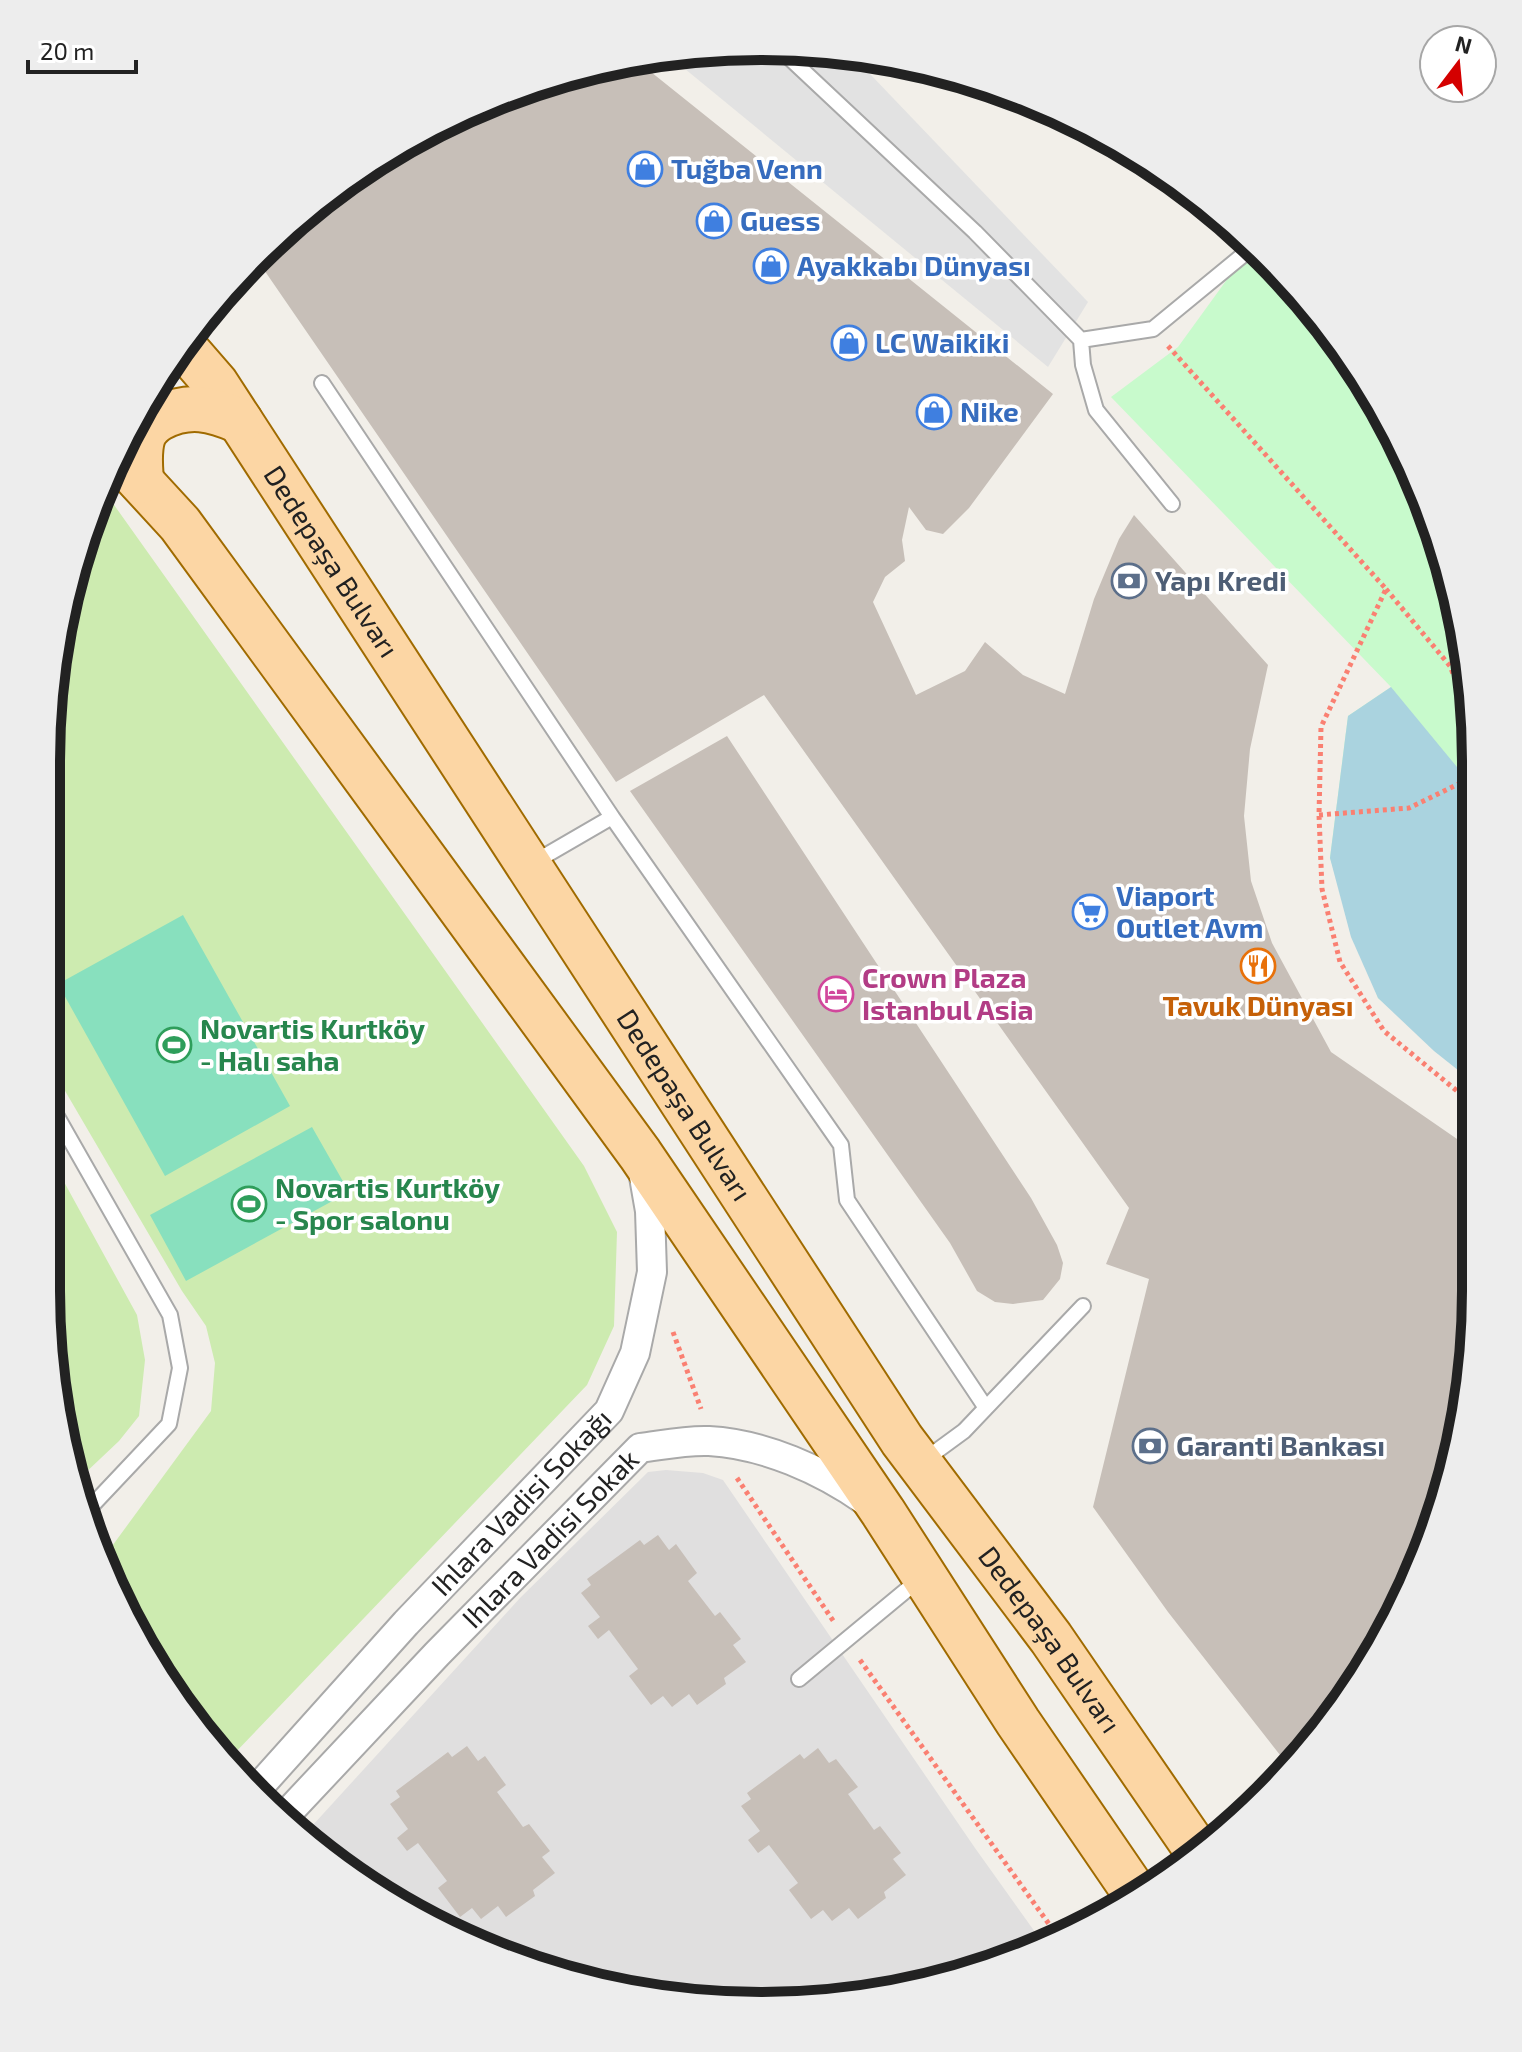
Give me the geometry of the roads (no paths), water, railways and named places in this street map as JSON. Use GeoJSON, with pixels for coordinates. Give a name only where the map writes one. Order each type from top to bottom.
{"type":"FeatureCollection","features":[{"type":"Feature","properties":{"kind":"main road","name":"Dedepaşa Bulvarı"},"geometry":{"type":"LineString","coordinates":[[190,355],[216,384],[902,1440],[1051,1638],[1192,1844]]}},
{"type":"Feature","properties":{"kind":"main road"},"geometry":{"type":"LineString","coordinates":[[240,421],[220,412],[197,408],[178,410],[156,421],[144,433],[132,471],[180,524],[640,1154],[883,1512],[1018,1722],[1130,1886]]}},
{"type":"Feature","properties":{"kind":"street","name":"Ihlara Vadisi Sokağı"},"geometry":{"type":"LineString","coordinates":[[262,1784],[406,1623],[609,1411],[635,1353],[652,1272],[650,1211],[640,1154]]}},
{"type":"Feature","properties":{"kind":"street","name":"Ihlara Vadisi Sokak"},"geometry":{"type":"LineString","coordinates":[[290,1810],[437,1654],[640,1448],[686,1441],[712,1441],[774,1454],[841,1484],[883,1512]]}},
{"type":"Feature","properties":{"kind":"lane"},"geometry":{"type":"LineString","coordinates":[[793,61],[975,232],[1081,340],[1083,365],[1096,410],[1172,504]]}},
{"type":"Feature","properties":{"kind":"lane"},"geometry":{"type":"LineString","coordinates":[[1081,340],[1153,329],[1245,254]]}},
{"type":"Feature","properties":{"kind":"lane"},"geometry":{"type":"LineString","coordinates":[[322,383],[612,817],[841,1145],[847,1200],[986,1408]]}},
{"type":"Feature","properties":{"kind":"lane"},"geometry":{"type":"LineString","coordinates":[[530,865],[612,817]]}},
{"type":"Feature","properties":{"kind":"lane"},"geometry":{"type":"LineString","coordinates":[[60,1122],[170,1315],[180,1368],[169,1424],[93,1504]]}},
{"type":"Feature","properties":{"kind":"lane"},"geometry":{"type":"LineString","coordinates":[[920,1464],[964,1431],[1083,1306]]}},
{"type":"Feature","properties":{"kind":"lane"},"geometry":{"type":"LineString","coordinates":[[799,1679],[924,1575]]}},
{"type":"Feature","properties":{"kind":"water"},"geometry":{"type":"Polygon","coordinates":[[[1391,687],[1462,773],[1462,1073],[1378,998],[1351,937],[1330,858],[1348,716],[1391,687]]]}},
{"type":"Feature","properties":{"kind":"place","name":"Tuğba Venn"},"geometry":{"type":"Point","coordinates":[645,169]}},
{"type":"Feature","properties":{"kind":"place","name":"Guess"},"geometry":{"type":"Point","coordinates":[714,221]}},
{"type":"Feature","properties":{"kind":"place","name":"Ayakkabı Dünyası"},"geometry":{"type":"Point","coordinates":[771,266]}},
{"type":"Feature","properties":{"kind":"place","name":"LC Waikiki"},"geometry":{"type":"Point","coordinates":[849,343]}},
{"type":"Feature","properties":{"kind":"place","name":"Nike"},"geometry":{"type":"Point","coordinates":[934,412]}},
{"type":"Feature","properties":{"kind":"place","name":"Yapı Kredi"},"geometry":{"type":"Point","coordinates":[1129,581]}},
{"type":"Feature","properties":{"kind":"place","name":"Viaport Outlet Avm"},"geometry":{"type":"Point","coordinates":[1090,912]}},
{"type":"Feature","properties":{"kind":"place","name":"Tavuk Dünyası"},"geometry":{"type":"Point","coordinates":[1258,966]}},
{"type":"Feature","properties":{"kind":"place","name":"Crown Plaza Istanbul Asia"},"geometry":{"type":"Point","coordinates":[836,994]}},
{"type":"Feature","properties":{"kind":"place","name":"Novartis Kurtköy - Halı saha"},"geometry":{"type":"Point","coordinates":[174,1045]}},
{"type":"Feature","properties":{"kind":"place","name":"Novartis Kurtköy - Spor salonu"},"geometry":{"type":"Point","coordinates":[249,1204]}},
{"type":"Feature","properties":{"kind":"place","name":"Garanti Bankası"},"geometry":{"type":"Point","coordinates":[1150,1446]}}]}
